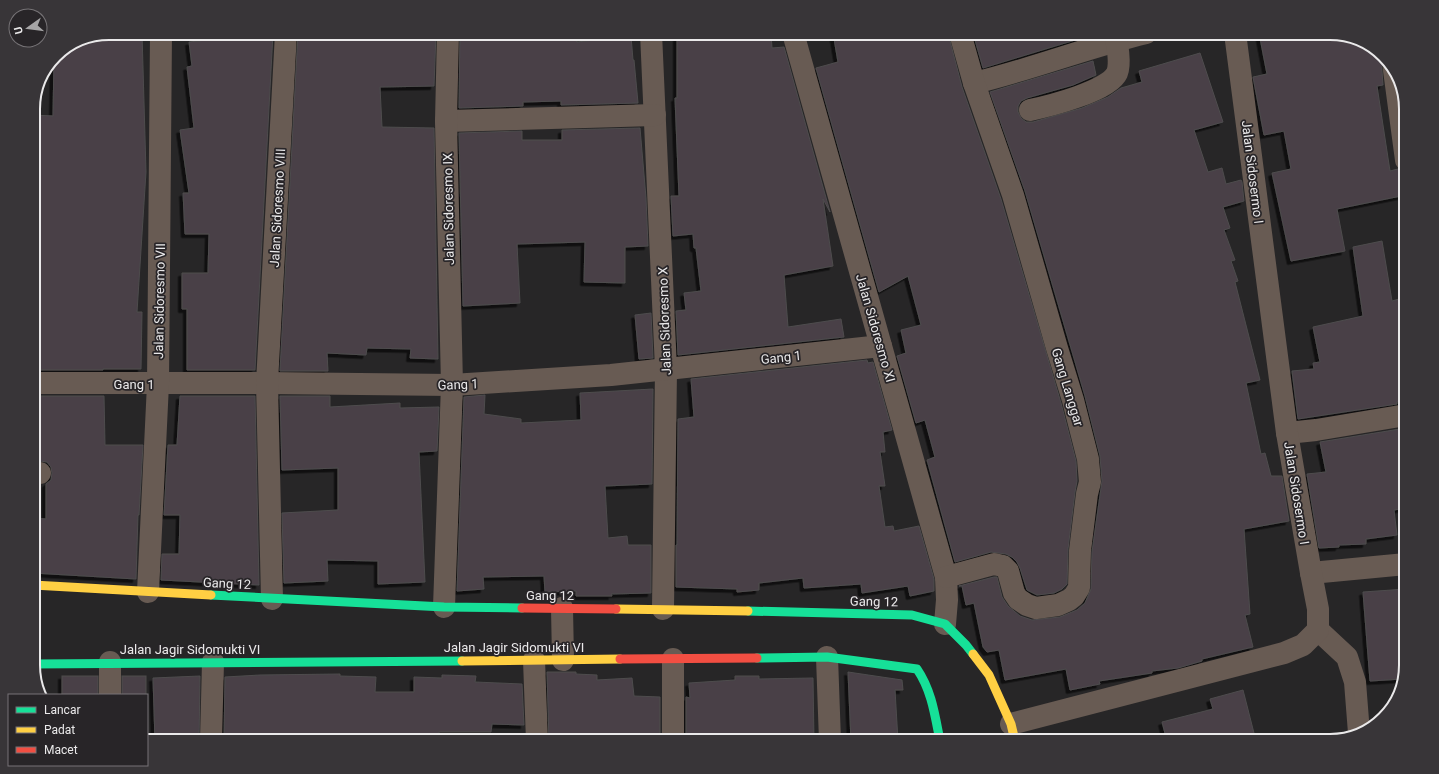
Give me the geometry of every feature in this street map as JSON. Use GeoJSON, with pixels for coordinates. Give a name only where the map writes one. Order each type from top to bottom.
{"type":"FeatureCollection","features":[{"type":"Feature","properties":{"kind":"street","name":"Jalan Sidoresmo VII"},"geometry":{"type":"LineString","coordinates":[[148,592],[158,384],[161,40]]}},
{"type":"Feature","properties":{"kind":"street","name":"Jalan Sidoresmo VIII"},"geometry":{"type":"LineString","coordinates":[[272,598],[268,383],[286,40]]}},
{"type":"Feature","properties":{"kind":"street","name":"Jalan Sidoresmo IX"},"geometry":{"type":"LineString","coordinates":[[444,607],[452,385],[446,121],[448,40]]}},
{"type":"Feature","properties":{"kind":"street","name":"Jalan Sidoresmo X"},"geometry":{"type":"LineString","coordinates":[[651,40],[666,370],[663,609]]}},
{"type":"Feature","properties":{"kind":"street","name":"Jalan Sidoresmo XI"},"geometry":{"type":"LineString","coordinates":[[795,40],[946,577],[947,600],[945,624]]}},
{"type":"Feature","properties":{"kind":"street","name":"Gang Langgar"},"geometry":{"type":"LineString","coordinates":[[946,577],[994,564],[1003,566],[1008,571],[1014,593],[1018,600],[1027,605],[1036,608],[1058,606],[1069,600],[1074,596],[1079,588],[1080,551],[1087,494],[1090,482],[1087,454],[1073,400],[1013,195],[974,83],[962,40]]}},
{"type":"Feature","properties":{"kind":"street"},"geometry":{"type":"LineString","coordinates":[[974,83],[1008,75],[1107,40]]}},
{"type":"Feature","properties":{"kind":"street"},"geometry":{"type":"LineString","coordinates":[[1030,110],[1060,103],[1110,82],[1114,77],[1118,66],[1115,40]]}},
{"type":"Feature","properties":{"kind":"street","name":"Jalan Sidosermo I"},"geometry":{"type":"LineString","coordinates":[[1236,40],[1287,433],[1318,609],[1318,630]]}},
{"type":"Feature","properties":{"kind":"street"},"geometry":{"type":"LineString","coordinates":[[1397,93],[1399,108]]}},
{"type":"Feature","properties":{"kind":"street"},"geometry":{"type":"LineString","coordinates":[[446,121],[655,115]]}},
{"type":"Feature","properties":{"kind":"street","name":"Gang 1"},"geometry":{"type":"LineString","coordinates":[[40,384],[268,383],[452,385],[611,376],[881,346]]}},
{"type":"Feature","properties":{"kind":"street"},"geometry":{"type":"LineString","coordinates":[[1287,433],[1316,430],[1399,416]]}},
{"type":"Feature","properties":{"kind":"street"},"geometry":{"type":"LineString","coordinates":[[1311,573],[1399,565]]}},
{"type":"Feature","properties":{"kind":"street","name":"Gang 12"},"geometry":{"type":"LineString","coordinates":[[40,585],[444,607],[663,609],[912,615],[945,624],[966,645],[989,675],[1013,732]]}},
{"type":"Feature","properties":{"kind":"street"},"geometry":{"type":"LineString","coordinates":[[562,608],[563,660]]}},
{"type":"Feature","properties":{"kind":"street"},"geometry":{"type":"LineString","coordinates":[[1013,732],[1284,653],[1302,646],[1318,630],[1347,656],[1355,682],[1359,728]]}},
{"type":"Feature","properties":{"kind":"street"},"geometry":{"type":"LineString","coordinates":[[827,657],[830,734]]}},
{"type":"Feature","properties":{"kind":"street","name":"Jalan Jagir Sidomukti VI"},"geometry":{"type":"LineString","coordinates":[[40,664],[110,662],[827,657],[917,669],[924,677],[928,689],[938,734]]}},
{"type":"Feature","properties":{"kind":"street"},"geometry":{"type":"LineString","coordinates":[[673,659],[673,734]]}},
{"type":"Feature","properties":{"kind":"street"},"geometry":{"type":"LineString","coordinates":[[534,660],[537,734]]}},
{"type":"Feature","properties":{"kind":"street"},"geometry":{"type":"LineString","coordinates":[[110,662],[110,694]]}},
{"type":"Feature","properties":{"kind":"street"},"geometry":{"type":"LineString","coordinates":[[211,734],[213,662]]}},
{"type":"Feature","properties":{"kind":"building"},"geometry":{"type":"Polygon","coordinates":[[[142,40],[146,172],[137,312],[142,312],[141,369],[40,370],[40,115],[53,116],[54,68],[60,60],[83,45],[96,41],[142,40]]]}},
{"type":"Feature","properties":{"kind":"building"},"geometry":{"type":"Polygon","coordinates":[[[207,40],[273,40],[255,370],[187,370],[187,309],[182,309],[182,273],[208,273],[209,234],[185,234],[183,193],[189,193],[180,130],[194,128],[187,67],[192,66],[189,42],[207,40]]]}},
{"type":"Feature","properties":{"kind":"building"},"geometry":{"type":"Polygon","coordinates":[[[298,40],[436,40],[434,86],[380,87],[382,127],[434,128],[438,359],[410,358],[411,349],[367,348],[366,355],[327,353],[328,371],[280,371],[298,40]]]}},
{"type":"Feature","properties":{"kind":"building"},"geometry":{"type":"Polygon","coordinates":[[[460,40],[577,40],[577,42],[595,40],[631,40],[638,103],[561,105],[561,101],[523,102],[523,106],[459,108],[460,40]]]}},
{"type":"Feature","properties":{"kind":"building"},"geometry":{"type":"Polygon","coordinates":[[[677,40],[771,40],[772,48],[784,47],[830,212],[823,199],[833,266],[784,275],[788,327],[841,319],[844,337],[678,355],[676,311],[686,310],[684,293],[701,291],[693,234],[673,236],[671,196],[679,196],[675,98],[677,98],[677,40]]]}},
{"type":"Feature","properties":{"kind":"building"},"geometry":{"type":"Polygon","coordinates":[[[834,40],[950,40],[962,87],[1001,199],[1061,403],[1076,461],[1077,481],[1068,549],[1067,584],[1062,589],[1054,593],[1037,595],[1027,590],[1017,562],[1006,554],[991,552],[955,562],[927,460],[935,457],[925,420],[916,423],[897,356],[906,353],[901,330],[921,325],[908,276],[879,292],[816,68],[838,62],[834,40]]]}},
{"type":"Feature","properties":{"kind":"building"},"geometry":{"type":"Polygon","coordinates":[[[975,40],[1075,40],[983,68],[975,40]]]}},
{"type":"Feature","properties":{"kind":"building"},"geometry":{"type":"Polygon","coordinates":[[[1260,40],[1330,40],[1348,42],[1368,52],[1383,65],[1383,85],[1377,86],[1390,171],[1399,170],[1399,196],[1337,209],[1345,251],[1291,261],[1272,173],[1291,169],[1284,131],[1264,135],[1253,77],[1267,74],[1260,40]]]}},
{"type":"Feature","properties":{"kind":"building"},"geometry":{"type":"Polygon","coordinates":[[[1200,53],[1223,122],[1194,130],[1208,172],[1222,168],[1226,184],[1241,180],[1242,182],[1244,201],[1223,207],[1230,228],[1224,230],[1235,260],[1231,261],[1238,281],[1235,282],[1260,380],[1246,383],[1261,454],[1265,453],[1271,476],[1282,476],[1289,521],[1244,529],[1250,614],[1245,615],[1253,647],[1202,659],[1202,661],[1178,668],[1152,671],[1152,673],[1099,681],[1100,684],[1070,690],[1066,669],[1005,680],[999,650],[987,652],[983,647],[974,603],[966,605],[962,586],[959,586],[997,577],[1002,597],[1008,606],[1020,616],[1032,620],[1060,617],[1077,610],[1085,603],[1091,589],[1092,552],[1102,481],[1100,456],[1085,396],[1025,191],[990,92],[1093,61],[1096,75],[1073,85],[1021,101],[1018,106],[1018,112],[1021,118],[1026,122],[1033,122],[1082,108],[1108,97],[1121,88],[1142,82],[1139,71],[1200,53]]]}},
{"type":"Feature","properties":{"kind":"building"},"geometry":{"type":"Polygon","coordinates":[[[640,128],[646,198],[648,246],[625,247],[625,283],[584,282],[585,242],[517,244],[520,303],[463,306],[459,133],[522,131],[522,140],[562,140],[562,130],[640,128]]]}},
{"type":"Feature","properties":{"kind":"building"},"geometry":{"type":"Polygon","coordinates":[[[1382,241],[1392,301],[1399,299],[1399,402],[1397,402],[1397,404],[1298,419],[1292,371],[1314,369],[1313,363],[1320,362],[1313,327],[1363,316],[1353,247],[1382,241]]]}},
{"type":"Feature","properties":{"kind":"building"},"geometry":{"type":"Polygon","coordinates":[[[651,313],[653,358],[639,359],[635,315],[651,313]]]}},
{"type":"Feature","properties":{"kind":"building"},"geometry":{"type":"Polygon","coordinates":[[[867,360],[868,363],[873,362],[892,430],[883,432],[885,452],[880,452],[885,486],[879,486],[885,527],[893,526],[894,531],[919,526],[934,579],[934,591],[910,596],[908,586],[862,593],[861,584],[804,588],[803,578],[759,583],[759,590],[737,592],[737,589],[676,587],[678,419],[694,417],[691,379],[867,360]]]}},
{"type":"Feature","properties":{"kind":"building"},"geometry":{"type":"Polygon","coordinates":[[[653,389],[652,484],[605,486],[608,538],[627,536],[628,545],[651,545],[651,593],[611,594],[612,596],[576,596],[576,591],[545,592],[544,576],[483,577],[484,589],[457,591],[464,397],[485,395],[484,414],[521,419],[521,423],[581,420],[580,393],[653,389]]]}},
{"type":"Feature","properties":{"kind":"building"},"geometry":{"type":"Polygon","coordinates":[[[40,396],[104,396],[105,445],[143,445],[138,515],[136,579],[40,573],[40,519],[46,519],[46,484],[51,480],[52,473],[51,467],[47,462],[40,461],[40,396]]]}},
{"type":"Feature","properties":{"kind":"building"},"geometry":{"type":"Polygon","coordinates":[[[180,396],[255,396],[259,585],[161,580],[162,554],[179,554],[180,515],[164,515],[168,445],[177,445],[180,396]]]}},
{"type":"Feature","properties":{"kind":"building"},"geometry":{"type":"Polygon","coordinates":[[[280,396],[330,396],[330,407],[400,403],[400,408],[439,407],[437,451],[419,452],[425,582],[378,584],[378,561],[327,560],[328,581],[284,583],[282,513],[338,510],[338,468],[282,470],[280,396]]]}},
{"type":"Feature","properties":{"kind":"building"},"geometry":{"type":"Polygon","coordinates":[[[1399,429],[1399,509],[1394,510],[1397,535],[1366,539],[1366,544],[1339,545],[1339,547],[1319,548],[1307,474],[1326,472],[1320,442],[1399,429]]]}},
{"type":"Feature","properties":{"kind":"building"},"geometry":{"type":"Polygon","coordinates":[[[1399,589],[1399,665],[1398,679],[1370,681],[1363,592],[1399,589]]]}},
{"type":"Feature","properties":{"kind":"building"},"geometry":{"type":"Polygon","coordinates":[[[547,672],[576,672],[576,674],[597,675],[597,680],[632,678],[634,696],[660,697],[660,734],[549,734],[547,672]]]}},
{"type":"Feature","properties":{"kind":"building"},"geometry":{"type":"Polygon","coordinates":[[[848,672],[902,680],[903,690],[895,690],[898,734],[851,734],[848,672]]]}},
{"type":"Feature","properties":{"kind":"building"},"geometry":{"type":"Polygon","coordinates":[[[340,674],[340,676],[376,677],[375,692],[414,692],[414,677],[442,678],[442,675],[476,676],[475,682],[522,684],[524,725],[492,724],[491,732],[439,732],[439,734],[224,734],[225,677],[340,674]]]}},
{"type":"Feature","properties":{"kind":"building"},"geometry":{"type":"Polygon","coordinates":[[[62,676],[98,676],[98,694],[62,694],[62,676]]]}},
{"type":"Feature","properties":{"kind":"building"},"geometry":{"type":"Polygon","coordinates":[[[122,676],[146,676],[146,694],[122,694],[122,676]]]}},
{"type":"Feature","properties":{"kind":"building"},"geometry":{"type":"Polygon","coordinates":[[[200,676],[199,734],[155,734],[153,678],[200,676]]]}},
{"type":"Feature","properties":{"kind":"building"},"geometry":{"type":"Polygon","coordinates":[[[735,676],[759,676],[759,679],[813,678],[814,734],[686,734],[686,697],[690,698],[689,683],[735,680],[735,676]]]}},
{"type":"Feature","properties":{"kind":"building"},"geometry":{"type":"Polygon","coordinates":[[[1243,690],[1254,734],[1165,734],[1162,722],[1213,709],[1210,699],[1243,690]]]}},
{"type":"Feature","properties":{"kind":"traffic: fast"},"geometry":{"type":"LineString","coordinates":[[211,595],[444,607],[522,608]]}},
{"type":"Feature","properties":{"kind":"traffic: fast"},"geometry":{"type":"LineString","coordinates":[[748,611],[912,615],[945,624],[973,654]]}},
{"type":"Feature","properties":{"kind":"traffic: fast"},"geometry":{"type":"LineString","coordinates":[[757,658],[827,657],[917,669],[930,695],[938,734]]}},
{"type":"Feature","properties":{"kind":"traffic: fast"},"geometry":{"type":"LineString","coordinates":[[40,664],[462,661]]}},
{"type":"Feature","properties":{"kind":"traffic: slow"},"geometry":{"type":"LineString","coordinates":[[40,585],[211,595]]}},
{"type":"Feature","properties":{"kind":"traffic: slow"},"geometry":{"type":"LineString","coordinates":[[616,609],[748,611]]}},
{"type":"Feature","properties":{"kind":"traffic: slow"},"geometry":{"type":"LineString","coordinates":[[973,654],[989,675],[1011,724],[1013,734]]}},
{"type":"Feature","properties":{"kind":"traffic: slow"},"geometry":{"type":"LineString","coordinates":[[462,661],[620,659]]}},
{"type":"Feature","properties":{"kind":"traffic: jam"},"geometry":{"type":"LineString","coordinates":[[522,608],[616,609]]}},
{"type":"Feature","properties":{"kind":"traffic: jam"},"geometry":{"type":"LineString","coordinates":[[620,659],[757,658]]}}]}
